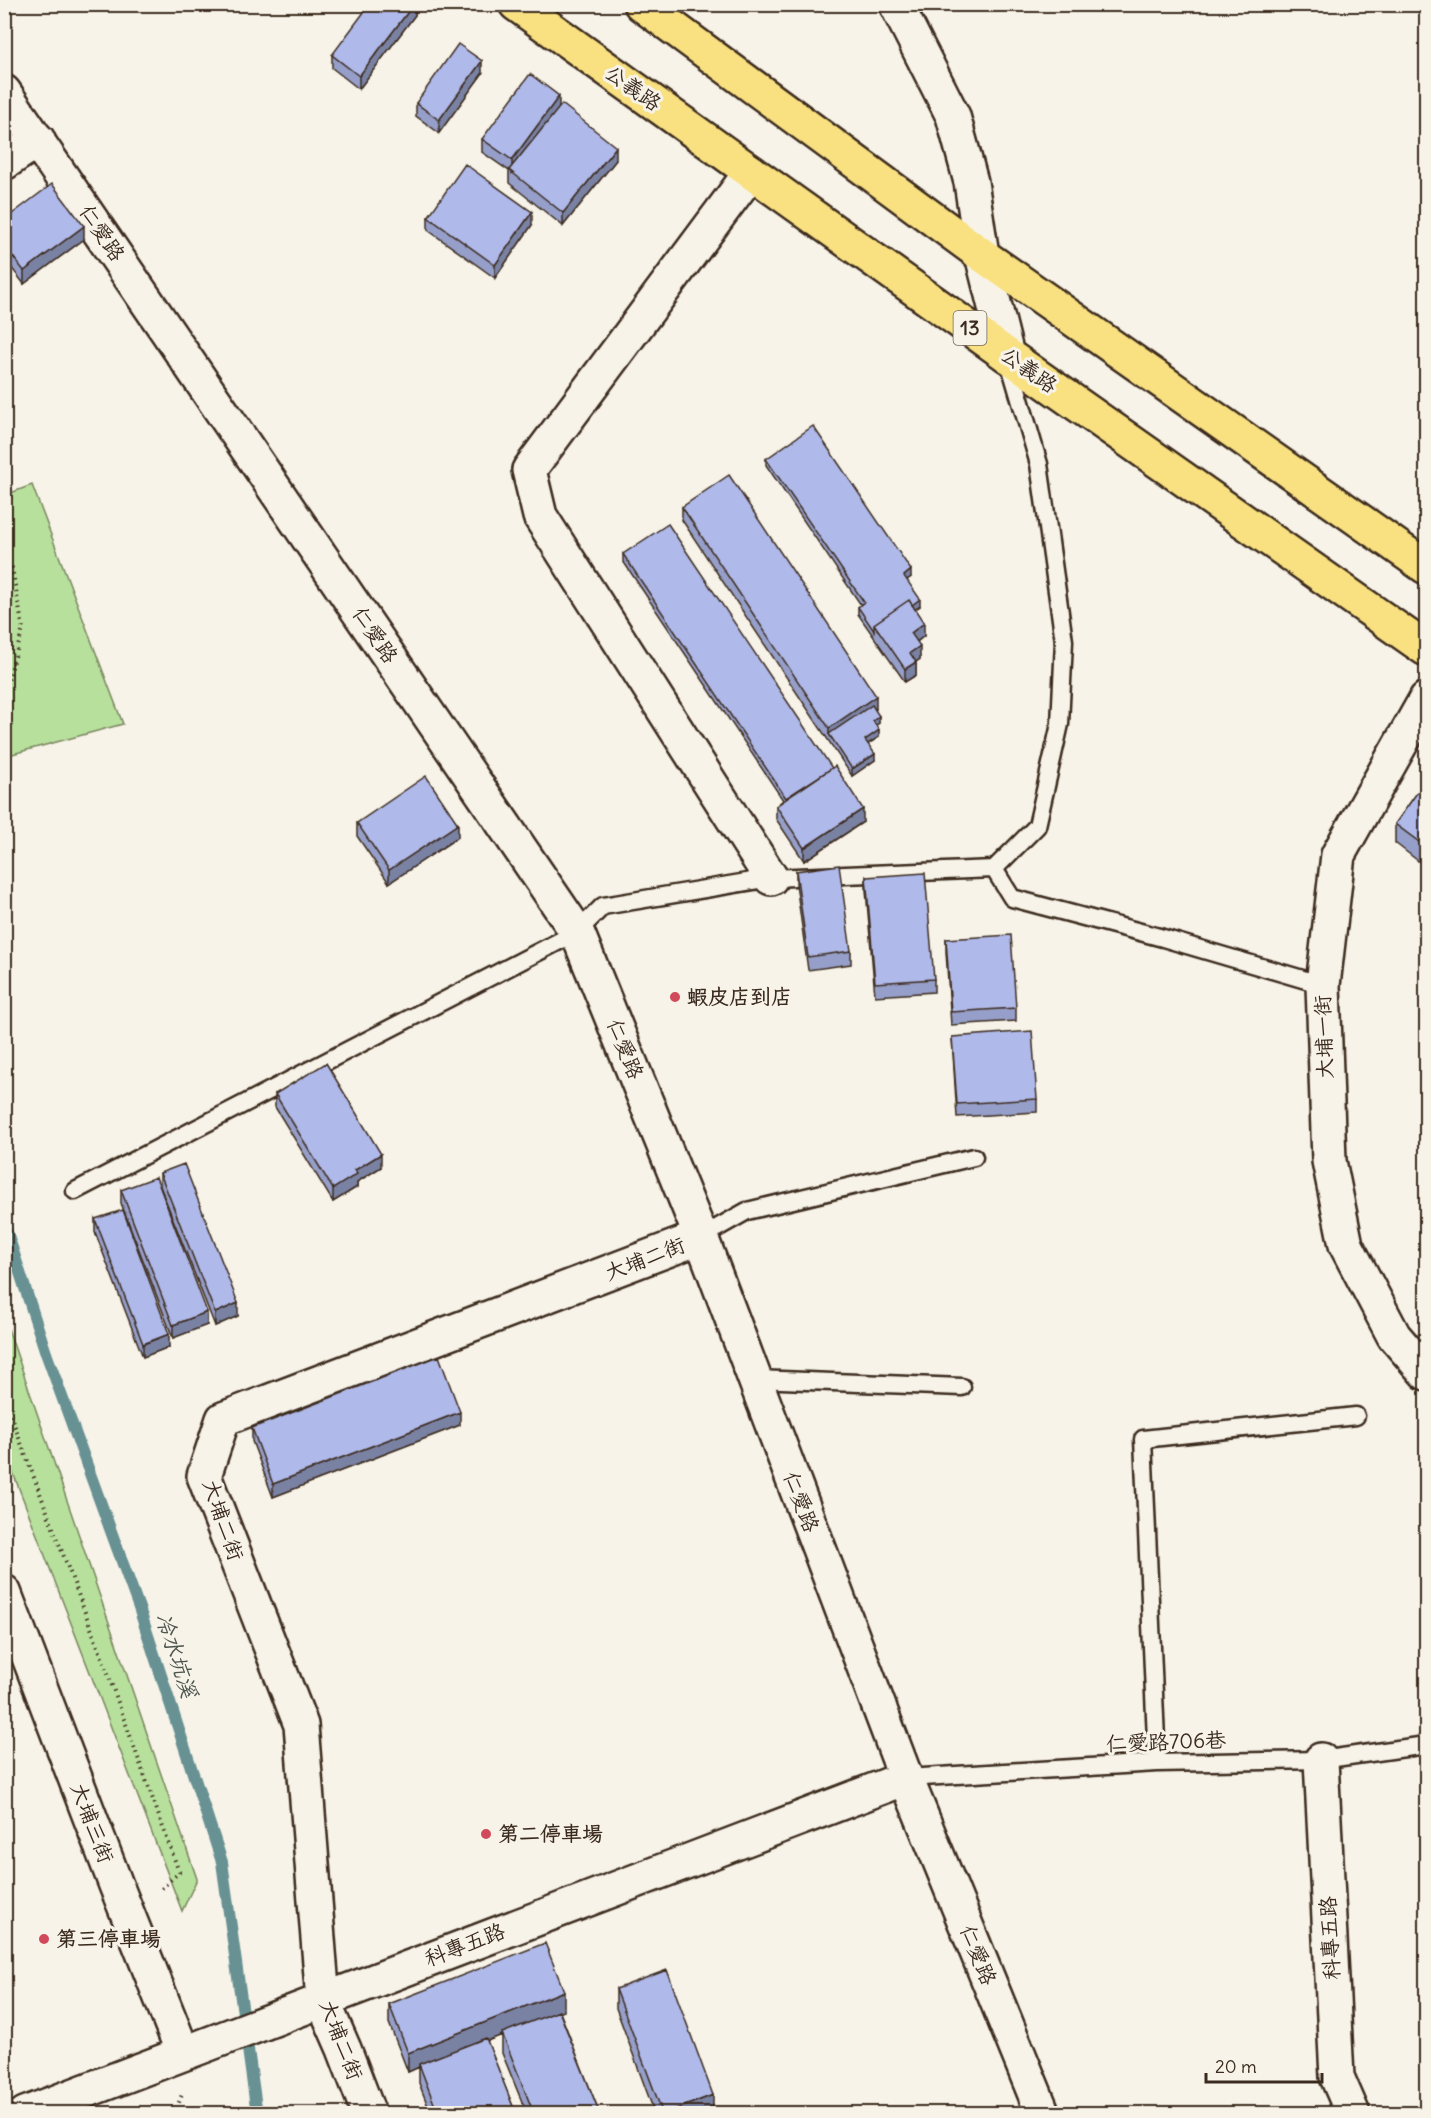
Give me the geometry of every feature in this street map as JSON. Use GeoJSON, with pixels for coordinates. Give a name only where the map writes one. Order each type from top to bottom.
{"type":"FeatureCollection","features":[{"type":"Feature","properties":{"kind":"main road","name":"公義路"},"geometry":{"type":"LineString","coordinates":[[516,4],[1007,355],[1426,649]]}},
{"type":"Feature","properties":{"kind":"main road"},"geometry":{"type":"LineString","coordinates":[[640,4],[982,255],[1426,567]]}},
{"type":"Feature","properties":{"kind":"street"},"geometry":{"type":"LineString","coordinates":[[896,4],[952,116],[971,182],[982,255],[1007,355]]}},
{"type":"Feature","properties":{"kind":"street","name":"仁愛路"},"geometry":{"type":"LineString","coordinates":[[4,92],[577,932],[701,1237],[906,1778],[1043,2114]]}},
{"type":"Feature","properties":{"kind":"street"},"geometry":{"type":"LineString","coordinates":[[4,163],[38,140]]}},
{"type":"Feature","properties":{"kind":"street"},"geometry":{"type":"LineString","coordinates":[[751,172],[529,470],[540,516],[771,878]]}},
{"type":"Feature","properties":{"kind":"street","name":"大埔一街"},"geometry":{"type":"LineString","coordinates":[[1426,699],[1338,855],[1323,985],[1329,1161],[1346,1245],[1394,1336],[1426,1373]]}},
{"type":"Feature","properties":{"kind":"street","name":"大埔二街"},"geometry":{"type":"LineString","coordinates":[[369,2114],[323,2001],[301,1725],[204,1476],[223,1419],[701,1237]]}},
{"type":"Feature","properties":{"kind":"street","name":"大埔三街"},"geometry":{"type":"LineString","coordinates":[[4,1592],[129,1918],[198,2048]]}},
{"type":"Feature","properties":{"kind":"street","name":"科專五路"},"geometry":{"type":"LineString","coordinates":[[1321,1760],[1337,2077],[1353,2114]]}},
{"type":"Feature","properties":{"kind":"street","name":"科專五路"},"geometry":{"type":"LineString","coordinates":[[25,2114],[906,1778]]}},
{"type":"Feature","properties":{"kind":"lane"},"geometry":{"type":"LineString","coordinates":[[75,1191],[577,932],[603,906],[771,878],[994,869],[1037,826],[1060,724],[1064,640],[1039,464],[1007,355]]}},
{"type":"Feature","properties":{"kind":"lane"},"geometry":{"type":"LineString","coordinates":[[994,869],[1012,898],[1163,938],[1323,985]]}},
{"type":"Feature","properties":{"kind":"lane"},"geometry":{"type":"LineString","coordinates":[[701,1237],[747,1211],[974,1157]]}},
{"type":"Feature","properties":{"kind":"lane"},"geometry":{"type":"LineString","coordinates":[[755,1379],[962,1387]]}},
{"type":"Feature","properties":{"kind":"lane"},"geometry":{"type":"LineString","coordinates":[[1157,1763],[1143,1439],[1356,1416]]}},
{"type":"Feature","properties":{"kind":"lane","name":"仁愛路706巷"},"geometry":{"type":"LineString","coordinates":[[906,1778],[1157,1763],[1321,1760],[1426,1744]]}},
{"type":"Feature","properties":{"kind":"path"},"geometry":{"type":"LineString","coordinates":[[4,558],[12,568],[23,629],[8,681],[4,686]]}},
{"type":"Feature","properties":{"kind":"path"},"geometry":{"type":"LineString","coordinates":[[4,1398],[100,1652],[179,1872],[129,1918]]}},
{"type":"Feature","properties":{"kind":"path"},"geometry":{"type":"LineString","coordinates":[[175,2114],[183,2090]]}},
{"type":"Feature","properties":{"kind":"green space"},"geometry":{"type":"Polygon","coordinates":[[[32,485],[123,724],[5,756],[5,495],[32,485]]]}},
{"type":"Feature","properties":{"kind":"green space"},"geometry":{"type":"Polygon","coordinates":[[[4,1317],[197,1879],[182,1911],[5,1452],[4,1317]]]}},
{"type":"Feature","properties":{"kind":"building"},"geometry":{"type":"Polygon","coordinates":[[[370,4],[414,4],[359,76],[332,55],[370,4]]]}},
{"type":"Feature","properties":{"kind":"building"},"geometry":{"type":"Polygon","coordinates":[[[458,44],[482,61],[439,120],[416,103],[458,44]]]}},
{"type":"Feature","properties":{"kind":"building"},"geometry":{"type":"Polygon","coordinates":[[[530,74],[559,96],[512,160],[482,139],[530,74]]]}},
{"type":"Feature","properties":{"kind":"building"},"geometry":{"type":"Polygon","coordinates":[[[562,104],[616,147],[563,213],[509,170],[562,104]]]}},
{"type":"Feature","properties":{"kind":"building"},"geometry":{"type":"Polygon","coordinates":[[[465,164],[532,212],[495,265],[428,217],[465,164]]]}},
{"type":"Feature","properties":{"kind":"building"},"geometry":{"type":"Polygon","coordinates":[[[52,184],[84,226],[24,271],[4,245],[4,220],[52,184]]]}},
{"type":"Feature","properties":{"kind":"building"},"geometry":{"type":"Polygon","coordinates":[[[813,426],[911,570],[904,576],[920,599],[912,605],[909,600],[874,624],[874,631],[858,607],[864,602],[766,459],[813,426]]]}},
{"type":"Feature","properties":{"kind":"building"},"geometry":{"type":"Polygon","coordinates":[[[729,475],[876,696],[829,728],[682,507],[729,475]]]}},
{"type":"Feature","properties":{"kind":"building"},"geometry":{"type":"Polygon","coordinates":[[[668,524],[832,768],[786,798],[623,554],[668,524]]]}},
{"type":"Feature","properties":{"kind":"building"},"geometry":{"type":"Polygon","coordinates":[[[909,600],[924,623],[911,633],[920,646],[910,653],[916,662],[905,669],[874,624],[909,600]]]}},
{"type":"Feature","properties":{"kind":"building"},"geometry":{"type":"Polygon","coordinates":[[[872,705],[879,716],[873,721],[879,730],[865,740],[875,754],[852,769],[829,734],[872,705]]]}},
{"type":"Feature","properties":{"kind":"building"},"geometry":{"type":"Polygon","coordinates":[[[835,766],[863,809],[804,848],[776,806],[835,766]]]}},
{"type":"Feature","properties":{"kind":"building"},"geometry":{"type":"Polygon","coordinates":[[[426,776],[458,824],[389,870],[357,823],[426,776]]]}},
{"type":"Feature","properties":{"kind":"building"},"geometry":{"type":"Polygon","coordinates":[[[1426,780],[1426,847],[1395,824],[1426,780]]]}},
{"type":"Feature","properties":{"kind":"building"},"geometry":{"type":"Polygon","coordinates":[[[839,865],[851,951],[808,957],[796,871],[839,865]]]}},
{"type":"Feature","properties":{"kind":"building"},"geometry":{"type":"Polygon","coordinates":[[[925,873],[934,979],[875,983],[866,877],[925,873]]]}},
{"type":"Feature","properties":{"kind":"building"},"geometry":{"type":"Polygon","coordinates":[[[1011,935],[1016,1008],[951,1012],[946,939],[1011,935]]]}},
{"type":"Feature","properties":{"kind":"building"},"geometry":{"type":"Polygon","coordinates":[[[1032,1031],[1037,1099],[957,1104],[952,1037],[1032,1031]]]}},
{"type":"Feature","properties":{"kind":"building"},"geometry":{"type":"Polygon","coordinates":[[[326,1063],[381,1154],[355,1170],[357,1174],[333,1189],[275,1094],[326,1063]]]}},
{"type":"Feature","properties":{"kind":"building"},"geometry":{"type":"Polygon","coordinates":[[[184,1164],[238,1303],[215,1313],[160,1173],[184,1164]]]}},
{"type":"Feature","properties":{"kind":"building"},"geometry":{"type":"Polygon","coordinates":[[[156,1177],[207,1312],[173,1325],[121,1190],[156,1177]]]}},
{"type":"Feature","properties":{"kind":"building"},"geometry":{"type":"Polygon","coordinates":[[[123,1210],[169,1334],[143,1344],[95,1219],[123,1210]]]}},
{"type":"Feature","properties":{"kind":"building"},"geometry":{"type":"Polygon","coordinates":[[[439,1356],[460,1412],[273,1484],[252,1428],[439,1356]]]}},
{"type":"Feature","properties":{"kind":"building"},"geometry":{"type":"Polygon","coordinates":[[[545,1943],[564,1991],[408,2053],[389,2004],[545,1943]]]}},
{"type":"Feature","properties":{"kind":"building"},"geometry":{"type":"Polygon","coordinates":[[[667,1970],[713,2095],[663,2114],[616,1989],[667,1970]]]}},
{"type":"Feature","properties":{"kind":"building"},"geometry":{"type":"Polygon","coordinates":[[[559,2011],[600,2114],[534,2114],[502,2033],[559,2011]]]}},
{"type":"Feature","properties":{"kind":"building"},"geometry":{"type":"Polygon","coordinates":[[[486,2038],[516,2114],[438,2114],[419,2064],[486,2038]]]}},
{"type":"Feature","properties":{"kind":"waterway","name":"冷水坑溪"},"geometry":{"type":"LineString","coordinates":[[4,1223],[46,1353],[139,1608],[222,1862],[257,2114]]}},
{"type":"Feature","properties":{"kind":"place","name":"蝦皮店到店"},"geometry":{"type":"Point","coordinates":[675,997]}},
{"type":"Feature","properties":{"kind":"place","name":"第二停車場"},"geometry":{"type":"Point","coordinates":[486,1834]}},
{"type":"Feature","properties":{"kind":"place","name":"第三停車場"},"geometry":{"type":"Point","coordinates":[44,1939]}}]}
